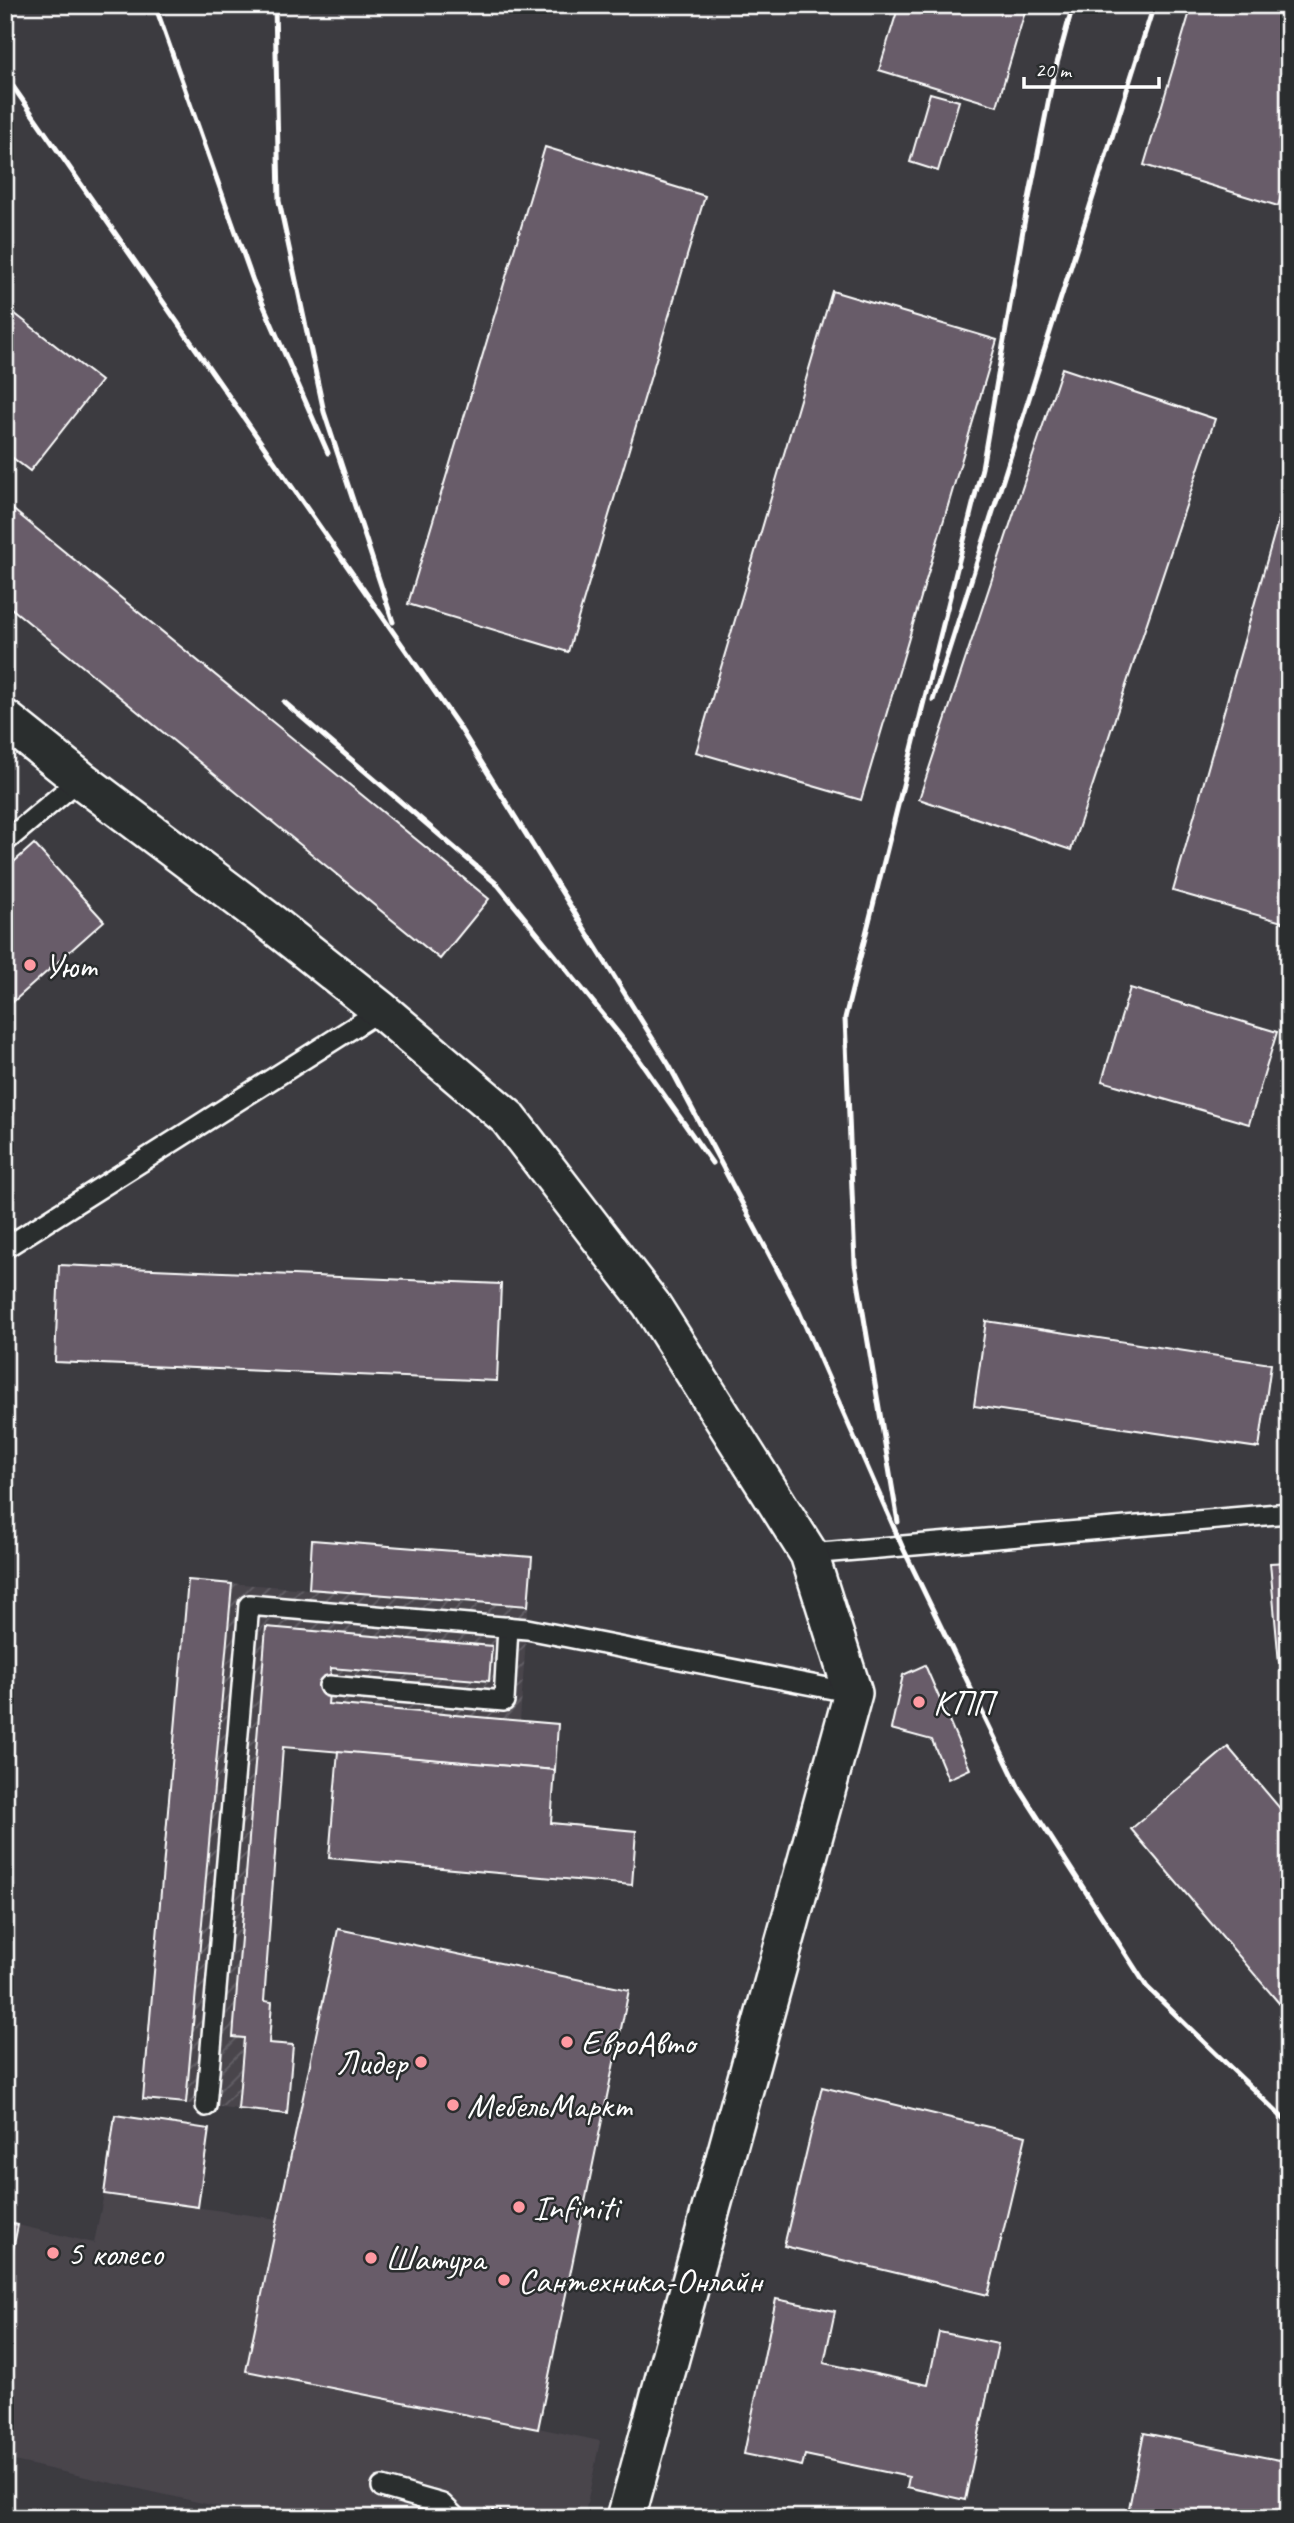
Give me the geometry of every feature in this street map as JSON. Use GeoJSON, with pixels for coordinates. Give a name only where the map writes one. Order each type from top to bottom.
{"type":"FeatureCollection","features":[{"type":"Feature","properties":{"kind":"street"},"geometry":{"type":"LineString","coordinates":[[5,719],[381,1010],[508,1118],[651,1304],[809,1554],[853,1693],[626,2518]]}},
{"type":"Feature","properties":{"kind":"lane"},"geometry":{"type":"LineString","coordinates":[[5,842],[80,779]]}},
{"type":"Feature","properties":{"kind":"lane"},"geometry":{"type":"LineString","coordinates":[[5,1248],[381,1010]]}},
{"type":"Feature","properties":{"kind":"lane"},"geometry":{"type":"LineString","coordinates":[[809,1554],[1289,1513]]}},
{"type":"Feature","properties":{"kind":"lane"},"geometry":{"type":"LineString","coordinates":[[206,2106],[249,1605],[508,1627],[853,1693]]}},
{"type":"Feature","properties":{"kind":"lane"},"geometry":{"type":"LineString","coordinates":[[329,1686],[503,1701],[508,1627]]}},
{"type":"Feature","properties":{"kind":"lane"},"geometry":{"type":"LineString","coordinates":[[382,2487],[449,2511]]}},
{"type":"Feature","properties":{"kind":"path"},"geometry":{"type":"LineString","coordinates":[[449,2511],[546,2518]]}},
{"type":"Feature","properties":{"kind":"shaded area"},"geometry":{"type":"Polygon","coordinates":[[[312,1540],[532,1557],[520,1720],[558,1724],[555,1770],[283,1747],[264,2000],[272,2002],[269,2043],[293,2045],[287,2114],[143,2099],[188,1580],[309,1589],[312,1540]]]}},
{"type":"Feature","properties":{"kind":"shaded area"},"geometry":{"type":"Polygon","coordinates":[[[338,1929],[629,1990],[538,2428],[600,2441],[584,2518],[270,2518],[5,2459],[5,2222],[94,2243],[104,2194],[278,2219],[338,1929]]]}},
{"type":"Feature","properties":{"kind":"building"},"geometry":{"type":"Polygon","coordinates":[[[899,5],[1027,5],[997,106],[879,70],[899,5]]]}},
{"type":"Feature","properties":{"kind":"building"},"geometry":{"type":"Polygon","coordinates":[[[1192,5],[1289,5],[1289,171],[1278,206],[1144,165],[1192,5]]]}},
{"type":"Feature","properties":{"kind":"building"},"geometry":{"type":"Polygon","coordinates":[[[930,93],[959,101],[938,171],[910,162],[930,93]]]}},
{"type":"Feature","properties":{"kind":"building"},"geometry":{"type":"Polygon","coordinates":[[[545,147],[705,196],[568,652],[408,604],[545,147]]]}},
{"type":"Feature","properties":{"kind":"building"},"geometry":{"type":"Polygon","coordinates":[[[832,291],[997,340],[861,800],[696,752],[832,291]]]}},
{"type":"Feature","properties":{"kind":"building"},"geometry":{"type":"Polygon","coordinates":[[[5,306],[101,381],[30,471],[5,452],[5,306]]]}},
{"type":"Feature","properties":{"kind":"building"},"geometry":{"type":"Polygon","coordinates":[[[1062,368],[1215,419],[1071,850],[919,799],[1062,368]]]}},
{"type":"Feature","properties":{"kind":"building"},"geometry":{"type":"Polygon","coordinates":[[[1289,482],[1289,924],[1173,891],[1289,482]]]}},
{"type":"Feature","properties":{"kind":"building"},"geometry":{"type":"Polygon","coordinates":[[[5,503],[489,899],[440,959],[5,603],[5,503]]]}},
{"type":"Feature","properties":{"kind":"building","name":"Уют"},"geometry":{"type":"Polygon","coordinates":[[[34,844],[104,921],[5,1009],[5,870],[34,844]]]}},
{"type":"Feature","properties":{"kind":"building"},"geometry":{"type":"Polygon","coordinates":[[[1130,988],[1277,1032],[1249,1124],[1102,1081],[1130,988]]]}},
{"type":"Feature","properties":{"kind":"building"},"geometry":{"type":"Polygon","coordinates":[[[59,1265],[501,1284],[497,1381],[55,1362],[59,1265]]]}},
{"type":"Feature","properties":{"kind":"building"},"geometry":{"type":"Polygon","coordinates":[[[986,1321],[1271,1364],[1259,1448],[974,1406],[986,1321]]]}},
{"type":"Feature","properties":{"kind":"building"},"geometry":{"type":"Polygon","coordinates":[[[312,1540],[532,1557],[528,1606],[309,1589],[312,1540]]]}},
{"type":"Feature","properties":{"kind":"building"},"geometry":{"type":"Polygon","coordinates":[[[1289,1562],[1289,1662],[1279,1663],[1270,1563],[1289,1562]]]}},
{"type":"Feature","properties":{"kind":"building"},"geometry":{"type":"Polygon","coordinates":[[[188,1580],[232,1584],[186,2103],[143,2099],[188,1580]]]}},
{"type":"Feature","properties":{"kind":"building"},"geometry":{"type":"Polygon","coordinates":[[[266,1627],[492,1646],[489,1681],[331,1668],[328,1704],[558,1724],[555,1770],[283,1747],[264,2001],[272,2002],[269,2043],[293,2045],[287,2114],[238,2109],[244,2038],[233,2037],[266,1627]]]}},
{"type":"Feature","properties":{"kind":"building","name":"КПП"},"geometry":{"type":"Polygon","coordinates":[[[925,1665],[970,1769],[948,1779],[932,1740],[891,1729],[903,1675],[925,1665]]]}},
{"type":"Feature","properties":{"kind":"building"},"geometry":{"type":"Polygon","coordinates":[[[1228,1747],[1289,1819],[1289,2005],[1284,2009],[1131,1829],[1228,1747]]]}},
{"type":"Feature","properties":{"kind":"building"},"geometry":{"type":"Polygon","coordinates":[[[338,1751],[555,1770],[551,1823],[636,1831],[632,1885],[329,1858],[338,1751]]]}},
{"type":"Feature","properties":{"kind":"building","name":"МебельМаркт"},"geometry":{"type":"Polygon","coordinates":[[[338,1929],[629,1990],[538,2429],[246,2371],[338,1929]]]}},
{"type":"Feature","properties":{"kind":"building"},"geometry":{"type":"Polygon","coordinates":[[[822,2087],[1026,2136],[988,2295],[784,2246],[822,2087]]]}},
{"type":"Feature","properties":{"kind":"building"},"geometry":{"type":"Polygon","coordinates":[[[115,2115],[209,2129],[198,2207],[104,2194],[115,2115]]]}},
{"type":"Feature","properties":{"kind":"building"},"geometry":{"type":"Polygon","coordinates":[[[5,2222],[18,2225],[11,2259],[5,2258],[5,2222]]]}},
{"type":"Feature","properties":{"kind":"building"},"geometry":{"type":"Polygon","coordinates":[[[776,2299],[835,2311],[824,2363],[928,2385],[939,2332],[998,2344],[965,2500],[907,2487],[909,2477],[805,2455],[802,2466],[744,2454],[776,2299]]]}},
{"type":"Feature","properties":{"kind":"building"},"geometry":{"type":"Polygon","coordinates":[[[1144,2433],[1289,2462],[1289,2518],[1127,2518],[1144,2433]]]}},
{"type":"Feature","properties":{"kind":"railway"},"geometry":{"type":"LineString","coordinates":[[155,5],[253,281],[328,453]]}},
{"type":"Feature","properties":{"kind":"railway"},"geometry":{"type":"LineString","coordinates":[[275,5],[279,201],[324,412],[393,622]]}},
{"type":"Feature","properties":{"kind":"railway"},"geometry":{"type":"LineString","coordinates":[[898,1522],[855,1264],[845,1018],[982,468],[1024,224],[1053,78],[1073,5]]}},
{"type":"Feature","properties":{"kind":"railway"},"geometry":{"type":"LineString","coordinates":[[933,700],[1154,5]]}},
{"type":"Feature","properties":{"kind":"railway"},"geometry":{"type":"LineString","coordinates":[[5,75],[460,728],[669,1065],[798,1309],[902,1546],[1019,1788],[1147,1987],[1289,2124]]}},
{"type":"Feature","properties":{"kind":"railway"},"geometry":{"type":"LineString","coordinates":[[284,702],[498,885],[636,1055],[712,1163]]}},
{"type":"Feature","properties":{"kind":"place","name":"Уют"},"geometry":{"type":"Point","coordinates":[30,965]}},
{"type":"Feature","properties":{"kind":"place","name":"КПП"},"geometry":{"type":"Point","coordinates":[919,1702]}},
{"type":"Feature","properties":{"kind":"place","name":"ЕвроАвто"},"geometry":{"type":"Point","coordinates":[567,2042]}},
{"type":"Feature","properties":{"kind":"place","name":"Лидер"},"geometry":{"type":"Point","coordinates":[421,2062]}},
{"type":"Feature","properties":{"kind":"place","name":"МебельМаркт"},"geometry":{"type":"Point","coordinates":[453,2105]}},
{"type":"Feature","properties":{"kind":"place","name":"Infiniti"},"geometry":{"type":"Point","coordinates":[519,2207]}},
{"type":"Feature","properties":{"kind":"place","name":"5 колесо"},"geometry":{"type":"Point","coordinates":[53,2253]}},
{"type":"Feature","properties":{"kind":"place","name":"Шатура"},"geometry":{"type":"Point","coordinates":[371,2258]}},
{"type":"Feature","properties":{"kind":"place","name":"Сантехника-Онлайн"},"geometry":{"type":"Point","coordinates":[504,2280]}}]}
